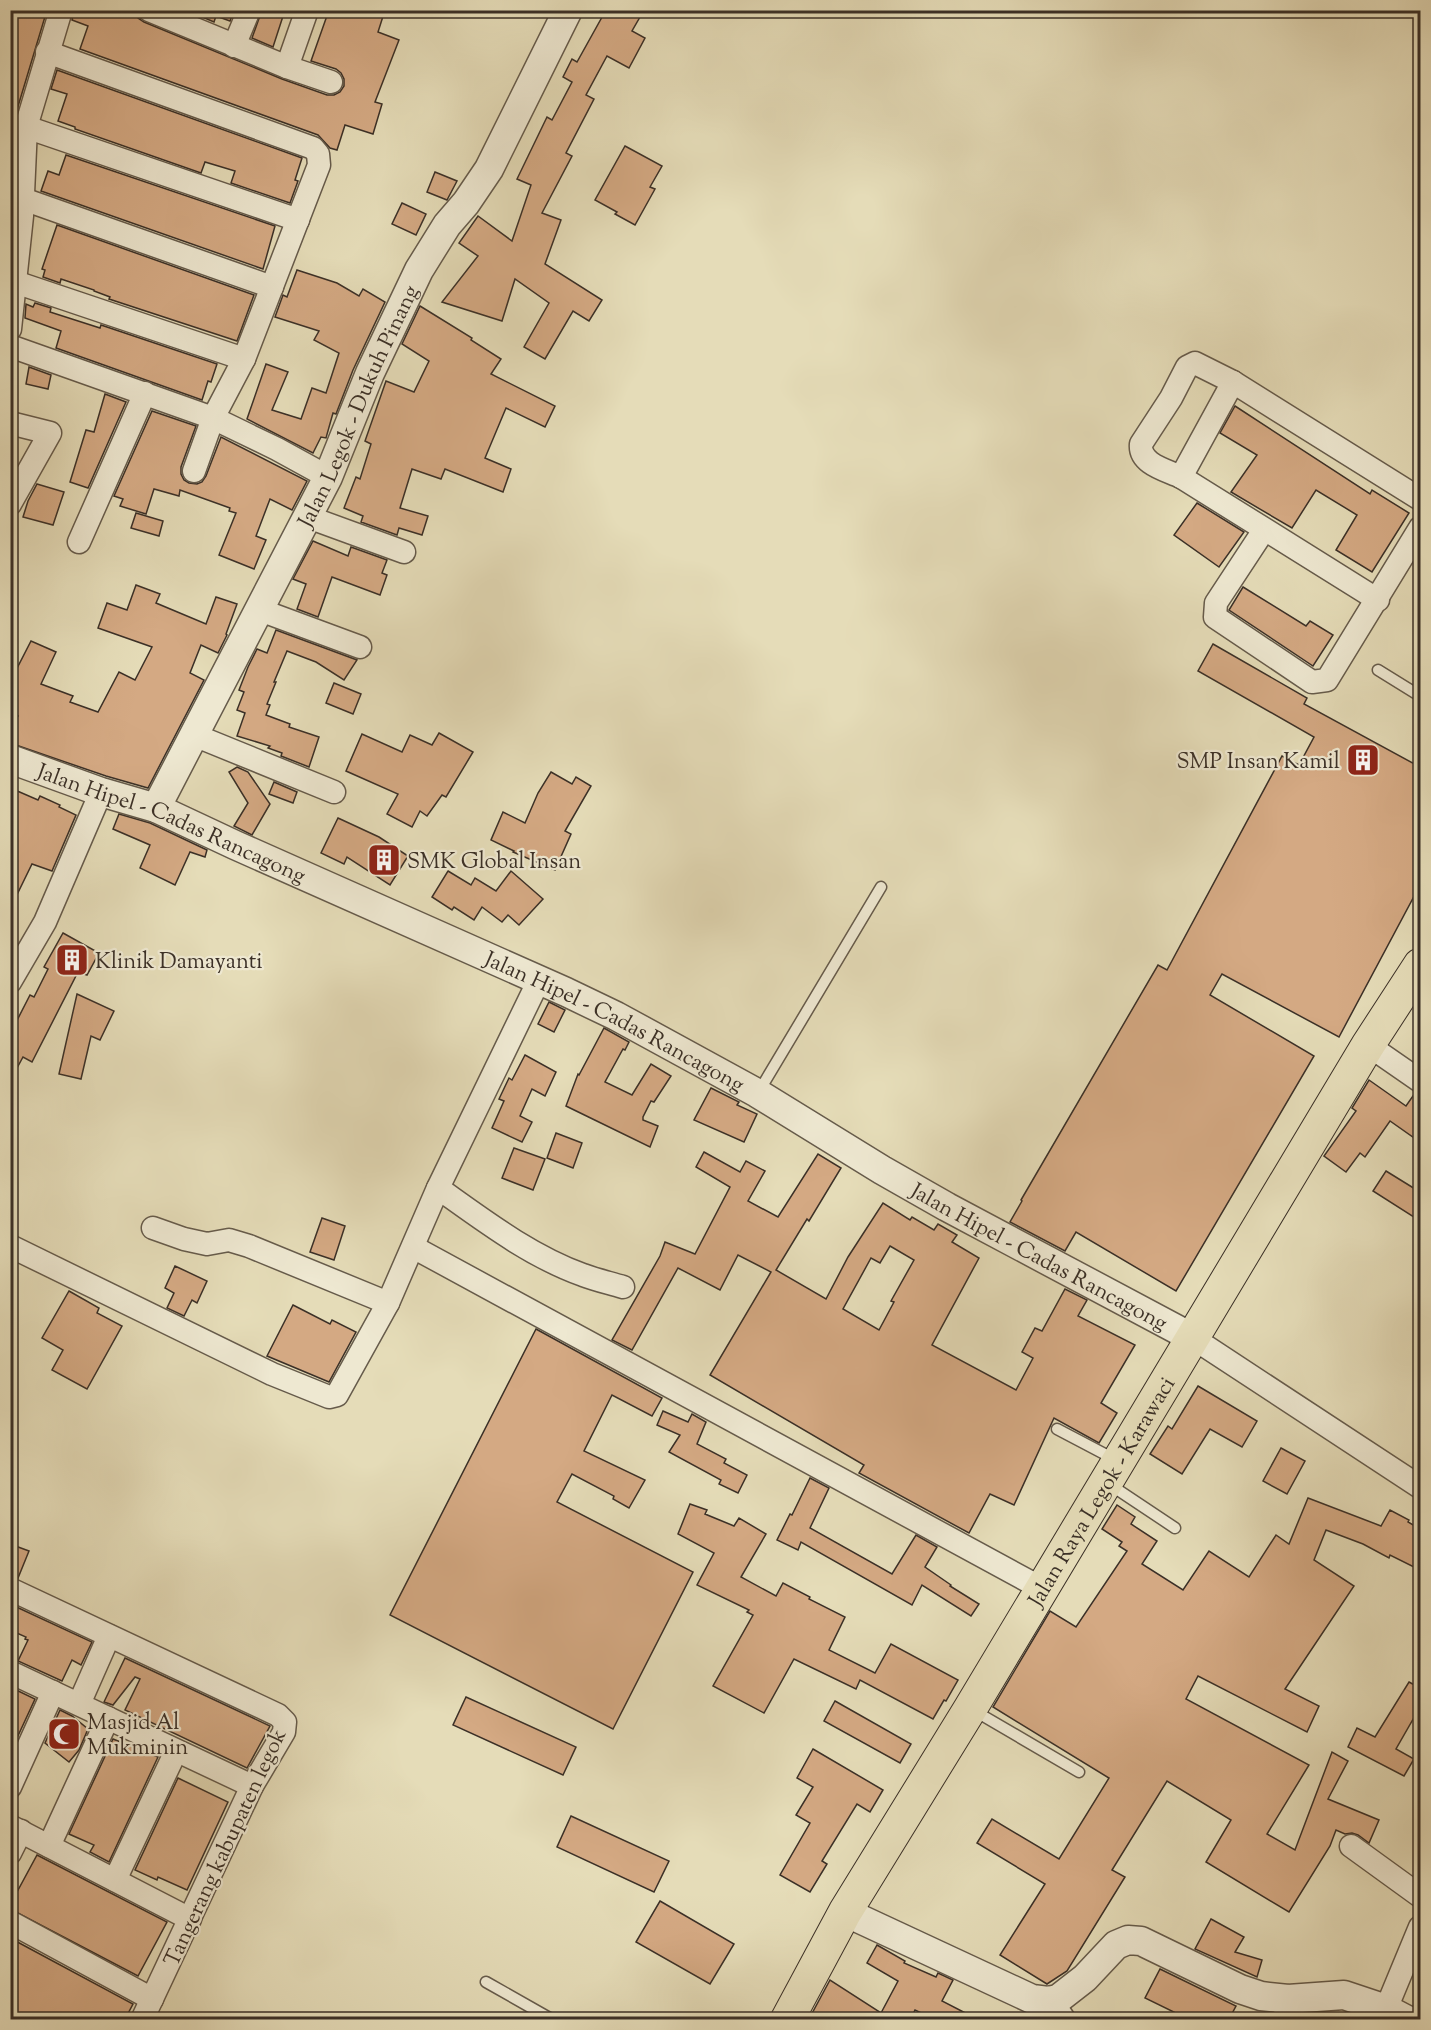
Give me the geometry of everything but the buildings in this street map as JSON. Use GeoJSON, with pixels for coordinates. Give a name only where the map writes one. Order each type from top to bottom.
{"type":"FeatureCollection","features":[{"type":"Feature","properties":{"kind":"main road","name":"Jalan Raya Legok - Karawaci"},"geometry":{"type":"LineString","coordinates":[[787,2019],[845,1912],[1113,1472],[1368,1045],[1419,971]]}},
{"type":"Feature","properties":{"kind":"street"},"geometry":{"type":"LineString","coordinates":[[10,329],[26,128],[61,10]]}},
{"type":"Feature","properties":{"kind":"street"},"geometry":{"type":"LineString","coordinates":[[234,46],[249,10]]}},
{"type":"Feature","properties":{"kind":"street"},"geometry":{"type":"LineString","coordinates":[[287,67],[307,10]]}},
{"type":"Feature","properties":{"kind":"street","name":"Jalan Legok - Dukuh Pinang"},"geometry":{"type":"LineString","coordinates":[[156,808],[328,477],[370,373],[419,270],[447,225],[489,169],[568,10]]}},
{"type":"Feature","properties":{"kind":"street"},"geometry":{"type":"LineString","coordinates":[[154,11],[234,46],[331,82]]}},
{"type":"Feature","properties":{"kind":"street"},"geometry":{"type":"LineString","coordinates":[[47,52],[314,148],[318,154],[319,165],[244,359],[213,418],[194,471]]}},
{"type":"Feature","properties":{"kind":"street"},"geometry":{"type":"LineString","coordinates":[[26,128],[298,220]]}},
{"type":"Feature","properties":{"kind":"street"},"geometry":{"type":"LineString","coordinates":[[18,210],[272,287]]}},
{"type":"Feature","properties":{"kind":"street"},"geometry":{"type":"LineString","coordinates":[[15,282],[244,359]]}},
{"type":"Feature","properties":{"kind":"street"},"geometry":{"type":"LineString","coordinates":[[10,346],[213,418],[328,477]]}},
{"type":"Feature","properties":{"kind":"street"},"geometry":{"type":"LineString","coordinates":[[1378,600],[1181,477],[1146,461],[1140,451],[1141,444],[1171,398],[1187,367],[1191,364],[1200,364],[1233,382],[1420,499]]}},
{"type":"Feature","properties":{"kind":"street"},"geometry":{"type":"LineString","coordinates":[[1181,477],[1233,382]]}},
{"type":"Feature","properties":{"kind":"street"},"geometry":{"type":"LineString","coordinates":[[79,542],[145,393]]}},
{"type":"Feature","properties":{"kind":"street"},"geometry":{"type":"LineString","coordinates":[[10,423],[50,433],[10,504]]}},
{"type":"Feature","properties":{"kind":"street"},"geometry":{"type":"LineString","coordinates":[[308,517],[404,552]]}},
{"type":"Feature","properties":{"kind":"street"},"geometry":{"type":"LineString","coordinates":[[1264,530],[1216,603],[1215,618],[1312,682],[1327,680],[1420,528]]}},
{"type":"Feature","properties":{"kind":"street"},"geometry":{"type":"LineString","coordinates":[[260,610],[360,647]]}},
{"type":"Feature","properties":{"kind":"street"},"geometry":{"type":"LineString","coordinates":[[194,735],[334,792]]}},
{"type":"Feature","properties":{"kind":"street","name":"Jalan Hipel - Cadas Rancagong"},"geometry":{"type":"LineString","coordinates":[[10,759],[101,792],[156,808],[394,916],[516,968],[616,1016],[757,1093],[900,1181],[1193,1338]]}},
{"type":"Feature","properties":{"kind":"street"},"geometry":{"type":"LineString","coordinates":[[10,982],[45,922],[101,792]]}},
{"type":"Feature","properties":{"kind":"street"},"geometry":{"type":"LineString","coordinates":[[10,1246],[272,1374],[329,1398],[337,1395],[388,1303],[438,1188],[539,980]]}},
{"type":"Feature","properties":{"kind":"street"},"geometry":{"type":"LineString","coordinates":[[1368,1045],[1420,1081]]}},
{"type":"Feature","properties":{"kind":"street"},"geometry":{"type":"LineString","coordinates":[[438,1188],[509,1237],[548,1259],[582,1275],[623,1287]]}},
{"type":"Feature","properties":{"kind":"street"},"geometry":{"type":"LineString","coordinates":[[153,1228],[207,1244],[229,1240],[249,1246],[388,1303]]}},
{"type":"Feature","properties":{"kind":"street"},"geometry":{"type":"LineString","coordinates":[[413,1247],[1041,1588]]}},
{"type":"Feature","properties":{"kind":"street"},"geometry":{"type":"LineString","coordinates":[[1193,1338],[1420,1487]]}},
{"type":"Feature","properties":{"kind":"street","name":"Tangerang kabupaten legok"},"geometry":{"type":"LineString","coordinates":[[10,1589],[282,1718],[285,1722],[284,1732],[252,1786],[142,2019]]}},
{"type":"Feature","properties":{"kind":"street"},"geometry":{"type":"LineString","coordinates":[[79,1704],[109,1636]]}},
{"type":"Feature","properties":{"kind":"street"},"geometry":{"type":"LineString","coordinates":[[10,1672],[252,1786]]}},
{"type":"Feature","properties":{"kind":"street"},"geometry":{"type":"LineString","coordinates":[[10,1787],[53,1692]]}},
{"type":"Feature","properties":{"kind":"street"},"geometry":{"type":"LineString","coordinates":[[49,1845],[108,1718]]}},
{"type":"Feature","properties":{"kind":"street"},"geometry":{"type":"LineString","coordinates":[[115,1880],[176,1751]]}},
{"type":"Feature","properties":{"kind":"street"},"geometry":{"type":"LineString","coordinates":[[10,1853],[16,1828],[190,1918]]}},
{"type":"Feature","properties":{"kind":"street"},"geometry":{"type":"LineString","coordinates":[[1351,1846],[1420,1896]]}},
{"type":"Feature","properties":{"kind":"street"},"geometry":{"type":"LineString","coordinates":[[845,1912],[1032,1999],[1048,2001],[1065,2009],[1085,1978],[1116,1946],[1128,1940],[1141,1941],[1286,2009],[1344,1995],[1397,2014],[1420,1927]]}},
{"type":"Feature","properties":{"kind":"street"},"geometry":{"type":"LineString","coordinates":[[10,1922],[152,1999]]}},
{"type":"Feature","properties":{"kind":"lane"},"geometry":{"type":"LineString","coordinates":[[1378,670],[1420,696]]}},
{"type":"Feature","properties":{"kind":"lane"},"geometry":{"type":"LineString","coordinates":[[757,1093],[882,887]]}},
{"type":"Feature","properties":{"kind":"lane"},"geometry":{"type":"LineString","coordinates":[[1057,1429],[1113,1472],[1175,1528]]}},
{"type":"Feature","properties":{"kind":"lane"},"geometry":{"type":"LineString","coordinates":[[970,1708],[1079,1772]]}},
{"type":"Feature","properties":{"kind":"lane"},"geometry":{"type":"LineString","coordinates":[[486,1982],[553,2019]]}},
{"type":"Feature","properties":{"kind":"place","name":"SMP Insan Kamil"},"geometry":{"type":"Point","coordinates":[1363,760]}},
{"type":"Feature","properties":{"kind":"place","name":"SMK Global Insan"},"geometry":{"type":"Point","coordinates":[384,860]}},
{"type":"Feature","properties":{"kind":"place","name":"Klinik Damayanti"},"geometry":{"type":"Point","coordinates":[72,960]}},
{"type":"Feature","properties":{"kind":"place","name":"Masjid Al Mukminin"},"geometry":{"type":"Point","coordinates":[64,1734]}}]}
